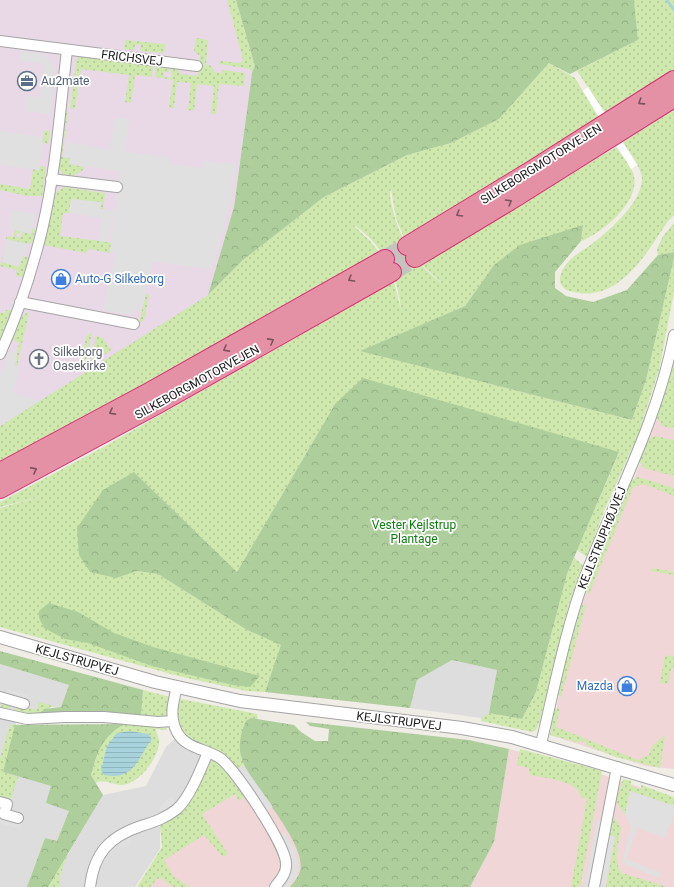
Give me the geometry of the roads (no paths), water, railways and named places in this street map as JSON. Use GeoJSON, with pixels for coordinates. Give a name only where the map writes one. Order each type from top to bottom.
{"type":"FeatureCollection","features":[{"type":"Feature","properties":{"kind":"highway","name":"SILKEBORGMOTORVEJEN"},"geometry":{"type":"LineString","coordinates":[[674,80],[538,166],[411,252],[527,191],[674,98]]}},
{"type":"Feature","properties":{"kind":"highway","name":"SILKEBORGMOTORVEJEN"},"geometry":{"type":"LineString","coordinates":[[0,472],[388,265],[165,400],[0,489]]}},
{"type":"Feature","properties":{"kind":"street","name":"FRICHSVEJ"},"geometry":{"type":"LineString","coordinates":[[0,41],[197,66]]}},
{"type":"Feature","properties":{"kind":"street"},"geometry":{"type":"LineString","coordinates":[[0,354],[20,302],[42,230],[51,179],[67,50]]}},
{"type":"Feature","properties":{"kind":"street"},"geometry":{"type":"LineString","coordinates":[[51,179],[117,187]]}},
{"type":"Feature","properties":{"kind":"street"},"geometry":{"type":"LineString","coordinates":[[20,302],[134,324]]}},
{"type":"Feature","properties":{"kind":"street","name":"KEJLSTRUPHØJVEJ"},"geometry":{"type":"LineString","coordinates":[[541,744],[574,611],[583,582],[648,426],[660,390],[674,335]]}},
{"type":"Feature","properties":{"kind":"street","name":"KEJLSTRUPVEJ"},"geometry":{"type":"LineString","coordinates":[[0,637],[177,687],[240,701],[462,728],[512,736],[674,785]]}},
{"type":"Feature","properties":{"kind":"street"},"geometry":{"type":"LineString","coordinates":[[177,687],[172,709],[172,721],[176,731],[182,738],[220,759],[231,770],[259,808],[286,856],[285,873],[275,887]]}},
{"type":"Feature","properties":{"kind":"street"},"geometry":{"type":"LineString","coordinates":[[0,698],[24,704]]}},
{"type":"Feature","properties":{"kind":"street"},"geometry":{"type":"LineString","coordinates":[[0,713],[27,719],[88,717],[158,722],[172,721]]}},
{"type":"Feature","properties":{"kind":"street"},"geometry":{"type":"LineString","coordinates":[[90,887],[91,874],[96,860],[104,847],[114,838],[123,833],[159,820],[177,808],[186,797],[208,752]]}},
{"type":"Feature","properties":{"kind":"street"},"geometry":{"type":"LineString","coordinates":[[594,887],[617,767]]}},
{"type":"Feature","properties":{"kind":"street"},"geometry":{"type":"LineString","coordinates":[[0,802],[7,804],[4,814],[18,818]]}},
{"type":"Feature","properties":{"kind":"water"},"geometry":{"type":"Polygon","coordinates":[[[130,731],[148,734],[152,739],[134,767],[128,772],[122,775],[114,776],[104,775],[101,770],[107,746],[117,733],[130,731]]]}},
{"type":"Feature","properties":{"kind":"waterway"},"geometry":{"type":"LineString","coordinates":[[667,0],[674,10]]}},
{"type":"Feature","properties":{"kind":"tunnel"},"geometry":{"type":"LineString","coordinates":[[385,259],[407,246]]}},
{"type":"Feature","properties":{"kind":"tunnel"},"geometry":{"type":"LineString","coordinates":[[392,272],[415,258]]}},
{"type":"Feature","properties":{"kind":"place","name":"Au2mate"},"geometry":{"type":"Point","coordinates":[27,81]}},
{"type":"Feature","properties":{"kind":"place","name":"Auto-G Silkeborg"},"geometry":{"type":"Point","coordinates":[61,279]}},
{"type":"Feature","properties":{"kind":"place","name":"Silkeborg Oasekirke"},"geometry":{"type":"Point","coordinates":[39,359]}},
{"type":"Feature","properties":{"kind":"place","name":"Mazda"},"geometry":{"type":"Point","coordinates":[627,686]}},
{"type":"Feature","properties":{"kind":"park label","name":"Vester Kejlstrup Plantage"},"geometry":{"type":"Point","coordinates":[414,532]}}]}
